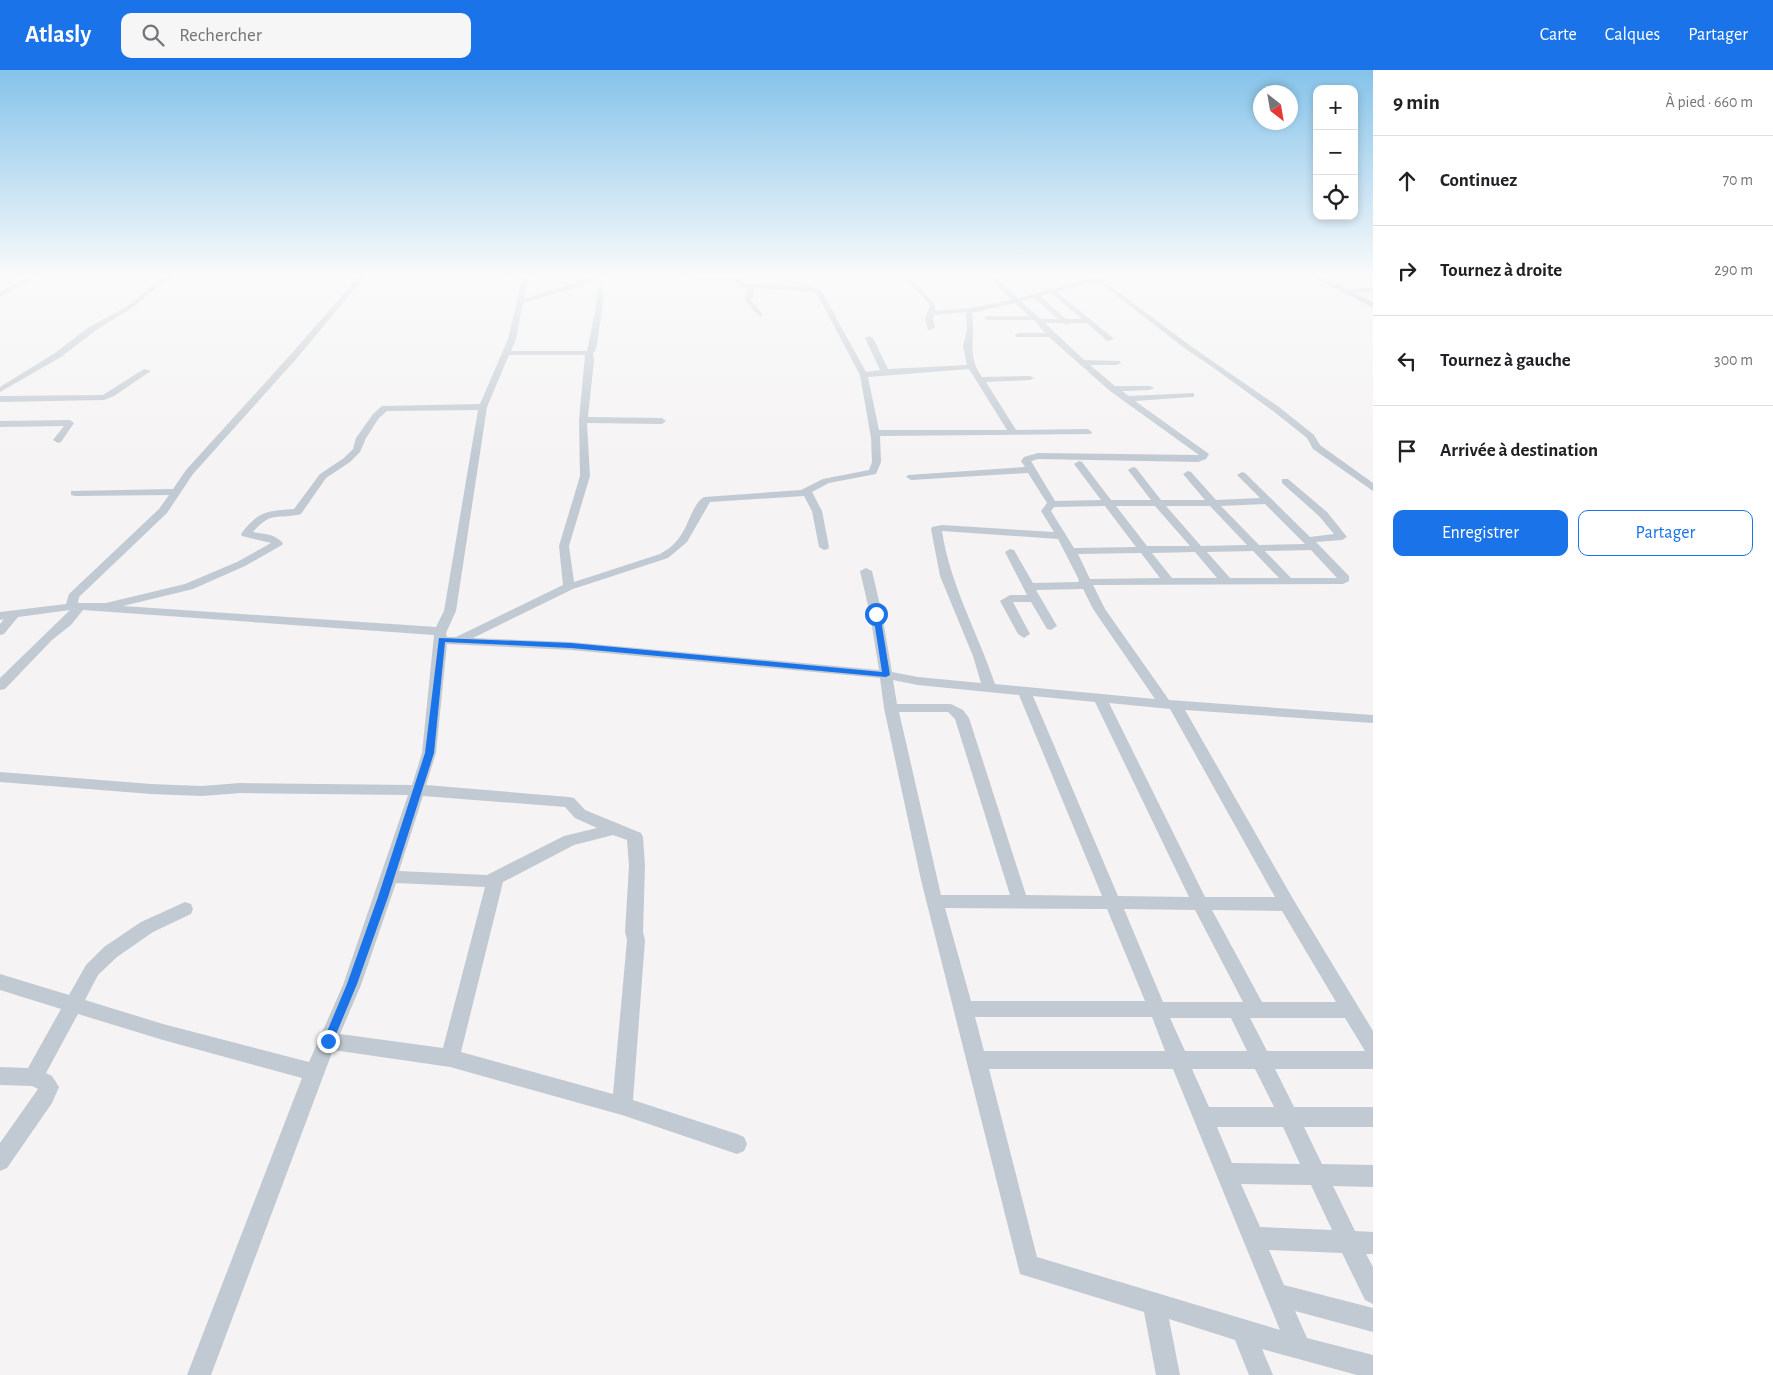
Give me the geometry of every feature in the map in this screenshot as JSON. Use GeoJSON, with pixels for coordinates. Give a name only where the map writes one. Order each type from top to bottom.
{"type":"FeatureCollection","features":[{"type":"Feature","properties":{"kind":"street"},"geometry":{"type":"LineString","coordinates":[[0,390],[58,355],[83,336]]}},
{"type":"Feature","properties":{"kind":"street"},"geometry":{"type":"LineString","coordinates":[[81,607],[73,596],[148,526],[177,492],[189,472],[311,336]]}},
{"type":"Feature","properties":{"kind":"street"},"geometry":{"type":"LineString","coordinates":[[198,1375],[314,1072],[352,984],[390,878],[418,790],[429,753],[483,407],[513,336]]}},
{"type":"Feature","properties":{"kind":"street"},"geometry":{"type":"LineString","coordinates":[[569,587],[564,546],[585,476],[583,420],[590,360],[589,353],[592,350],[594,336]]}},
{"type":"Feature","properties":{"kind":"street"},"geometry":{"type":"LineString","coordinates":[[446,638],[569,587],[675,551],[683,543],[704,501],[708,499],[791,494],[807,491],[837,478],[873,472],[878,464],[875,433],[864,385],[864,375],[843,336]]}},
{"type":"Feature","properties":{"kind":"street"},"geometry":{"type":"LineString","coordinates":[[970,336],[967,346],[970,367],[1012,431]]}},
{"type":"Feature","properties":{"kind":"street"},"geometry":{"type":"LineString","coordinates":[[1052,504],[1030,470],[1026,460],[1038,456],[1203,457],[1204,454],[1113,389],[1053,336]]}},
{"type":"Feature","properties":{"kind":"street"},"geometry":{"type":"LineString","coordinates":[[1107,336],[1110,339]]}},
{"type":"Feature","properties":{"kind":"street"},"geometry":{"type":"LineString","coordinates":[[1174,336],[1187,348],[1205,358],[1262,398],[1312,437],[1316,447],[1373,488]]}},
{"type":"Feature","properties":{"kind":"street"},"geometry":{"type":"LineString","coordinates":[[869,338],[885,372]]}},
{"type":"Feature","properties":{"kind":"street"},"geometry":{"type":"LineString","coordinates":[[505,354],[589,353]]}},
{"type":"Feature","properties":{"kind":"street"},"geometry":{"type":"LineString","coordinates":[[1082,362],[1117,362]]}},
{"type":"Feature","properties":{"kind":"street"},"geometry":{"type":"LineString","coordinates":[[864,375],[970,367]]}},
{"type":"Feature","properties":{"kind":"street"},"geometry":{"type":"LineString","coordinates":[[0,399],[104,397],[148,371]]}},
{"type":"Feature","properties":{"kind":"street"},"geometry":{"type":"LineString","coordinates":[[980,380],[1030,378]]}},
{"type":"Feature","properties":{"kind":"street"},"geometry":{"type":"LineString","coordinates":[[1113,389],[1150,388]]}},
{"type":"Feature","properties":{"kind":"street"},"geometry":{"type":"LineString","coordinates":[[1126,399],[1191,395]]}},
{"type":"Feature","properties":{"kind":"street"},"geometry":{"type":"LineString","coordinates":[[0,616],[108,606],[189,587],[241,564],[278,543],[271,538],[246,534],[259,519],[268,514],[297,512],[324,476],[347,460],[357,450],[361,438],[376,416],[385,408],[483,407]]}},
{"type":"Feature","properties":{"kind":"street"},"geometry":{"type":"LineString","coordinates":[[583,420],[662,421]]}},
{"type":"Feature","properties":{"kind":"street"},"geometry":{"type":"LineString","coordinates":[[0,424],[70,423],[58,440]]}},
{"type":"Feature","properties":{"kind":"street"},"geometry":{"type":"LineString","coordinates":[[875,433],[1088,432]]}},
{"type":"Feature","properties":{"kind":"street"},"geometry":{"type":"LineString","coordinates":[[1079,464],[1168,581]]}},
{"type":"Feature","properties":{"kind":"street"},"geometry":{"type":"LineString","coordinates":[[911,477],[1030,470]]}},
{"type":"Feature","properties":{"kind":"street"},"geometry":{"type":"LineString","coordinates":[[1132,470],[1158,504],[1226,581]]}},
{"type":"Feature","properties":{"kind":"street"},"geometry":{"type":"LineString","coordinates":[[1188,474],[1213,503],[1288,581]]}},
{"type":"Feature","properties":{"kind":"street"},"geometry":{"type":"LineString","coordinates":[[1024,634],[1006,601],[1031,592],[1085,583],[1343,581],[1343,576],[1242,475]]}},
{"type":"Feature","properties":{"kind":"street"},"geometry":{"type":"LineString","coordinates":[[1071,552],[1257,548],[1311,544],[1340,539],[1342,537],[1323,514],[1285,481]]}},
{"type":"Feature","properties":{"kind":"street"},"geometry":{"type":"LineString","coordinates":[[807,491],[818,511],[824,547]]}},
{"type":"Feature","properties":{"kind":"street"},"geometry":{"type":"LineString","coordinates":[[76,493],[177,492]]}},
{"type":"Feature","properties":{"kind":"street"},"geometry":{"type":"LineString","coordinates":[[1268,501],[1052,504],[1046,511],[1071,552],[1098,609],[1170,704],[1373,1048]]}},
{"type":"Feature","properties":{"kind":"street"},"geometry":{"type":"LineString","coordinates":[[989,687],[979,656],[946,576],[936,529],[1062,536]]}},
{"type":"Feature","properties":{"kind":"street"},"geometry":{"type":"LineString","coordinates":[[1010,552],[1051,626]]}},
{"type":"Feature","properties":{"kind":"street"},"geometry":{"type":"LineString","coordinates":[[866,571],[876,614],[891,708],[935,901],[1028,1266],[1154,1302],[1367,1369]]}},
{"type":"Feature","properties":{"kind":"street"},"geometry":{"type":"LineString","coordinates":[[108,606],[114,609],[153,612],[436,631],[446,638],[571,646],[1170,704],[1373,719]]}},
{"type":"Feature","properties":{"kind":"street"},"geometry":{"type":"LineString","coordinates":[[0,686],[48,637],[67,622],[81,607]]}},
{"type":"Feature","properties":{"kind":"street"},"geometry":{"type":"LineString","coordinates":[[0,631],[14,615]]}},
{"type":"Feature","properties":{"kind":"street"},"geometry":{"type":"LineString","coordinates":[[1024,690],[1299,1348]]}},
{"type":"Feature","properties":{"kind":"street"},"geometry":{"type":"LineString","coordinates":[[1098,697],[1200,903],[1247,1010],[1262,1061],[1373,1292]]}},
{"type":"Feature","properties":{"kind":"street"},"geometry":{"type":"LineString","coordinates":[[891,708],[951,708],[962,718],[1020,901]]}},
{"type":"Feature","properties":{"kind":"street"},"geometry":{"type":"LineString","coordinates":[[0,777],[159,790],[202,791],[240,788],[418,790],[569,802],[580,814],[635,836],[637,866],[634,932],[636,940],[622,1106]]}},
{"type":"Feature","properties":{"kind":"street"},"geometry":{"type":"LineString","coordinates":[[390,878],[487,881],[570,840],[614,829]]}},
{"type":"Feature","properties":{"kind":"street"},"geometry":{"type":"LineString","coordinates":[[450,1058],[496,878]]}},
{"type":"Feature","properties":{"kind":"street"},"geometry":{"type":"LineString","coordinates":[[935,901],[1287,904]]}},
{"type":"Feature","properties":{"kind":"street"},"geometry":{"type":"LineString","coordinates":[[33,1077],[92,970],[101,959],[146,928],[167,920],[185,909]]}},
{"type":"Feature","properties":{"kind":"street"},"geometry":{"type":"LineString","coordinates":[[0,982],[163,1032],[314,1072]]}},
{"type":"Feature","properties":{"kind":"street"},"geometry":{"type":"LineString","coordinates":[[964,1009],[1351,1010]]}},
{"type":"Feature","properties":{"kind":"street"},"geometry":{"type":"LineString","coordinates":[[328,1041],[450,1058],[622,1106],[737,1144]]}},
{"type":"Feature","properties":{"kind":"street"},"geometry":{"type":"LineString","coordinates":[[977,1060],[1373,1060]]}},
{"type":"Feature","properties":{"kind":"street"},"geometry":{"type":"LineString","coordinates":[[0,1076],[12,1074],[33,1077],[45,1082],[49,1087],[45,1096],[0,1161]]}},
{"type":"Feature","properties":{"kind":"street"},"geometry":{"type":"LineString","coordinates":[[1202,1117],[1373,1117]]}},
{"type":"Feature","properties":{"kind":"street"},"geometry":{"type":"LineString","coordinates":[[1226,1173],[1373,1176]]}},
{"type":"Feature","properties":{"kind":"street"},"geometry":{"type":"LineString","coordinates":[[1253,1238],[1373,1243]]}},
{"type":"Feature","properties":{"kind":"street"},"geometry":{"type":"LineString","coordinates":[[1276,1294],[1373,1320]]}},
{"type":"Feature","properties":{"kind":"street"},"geometry":{"type":"LineString","coordinates":[[1154,1302],[1168,1375]]}},
{"type":"Feature","properties":{"kind":"street"},"geometry":{"type":"LineString","coordinates":[[1242,1331],[1261,1375]]}},
{"type":"Feature","properties":{"kind":"route"},"geometry":{"type":"LineString","coordinates":[[328,1041],[352,984],[383,897],[429,753],[441,640],[571,646],[886,675],[876,614]]}}]}
